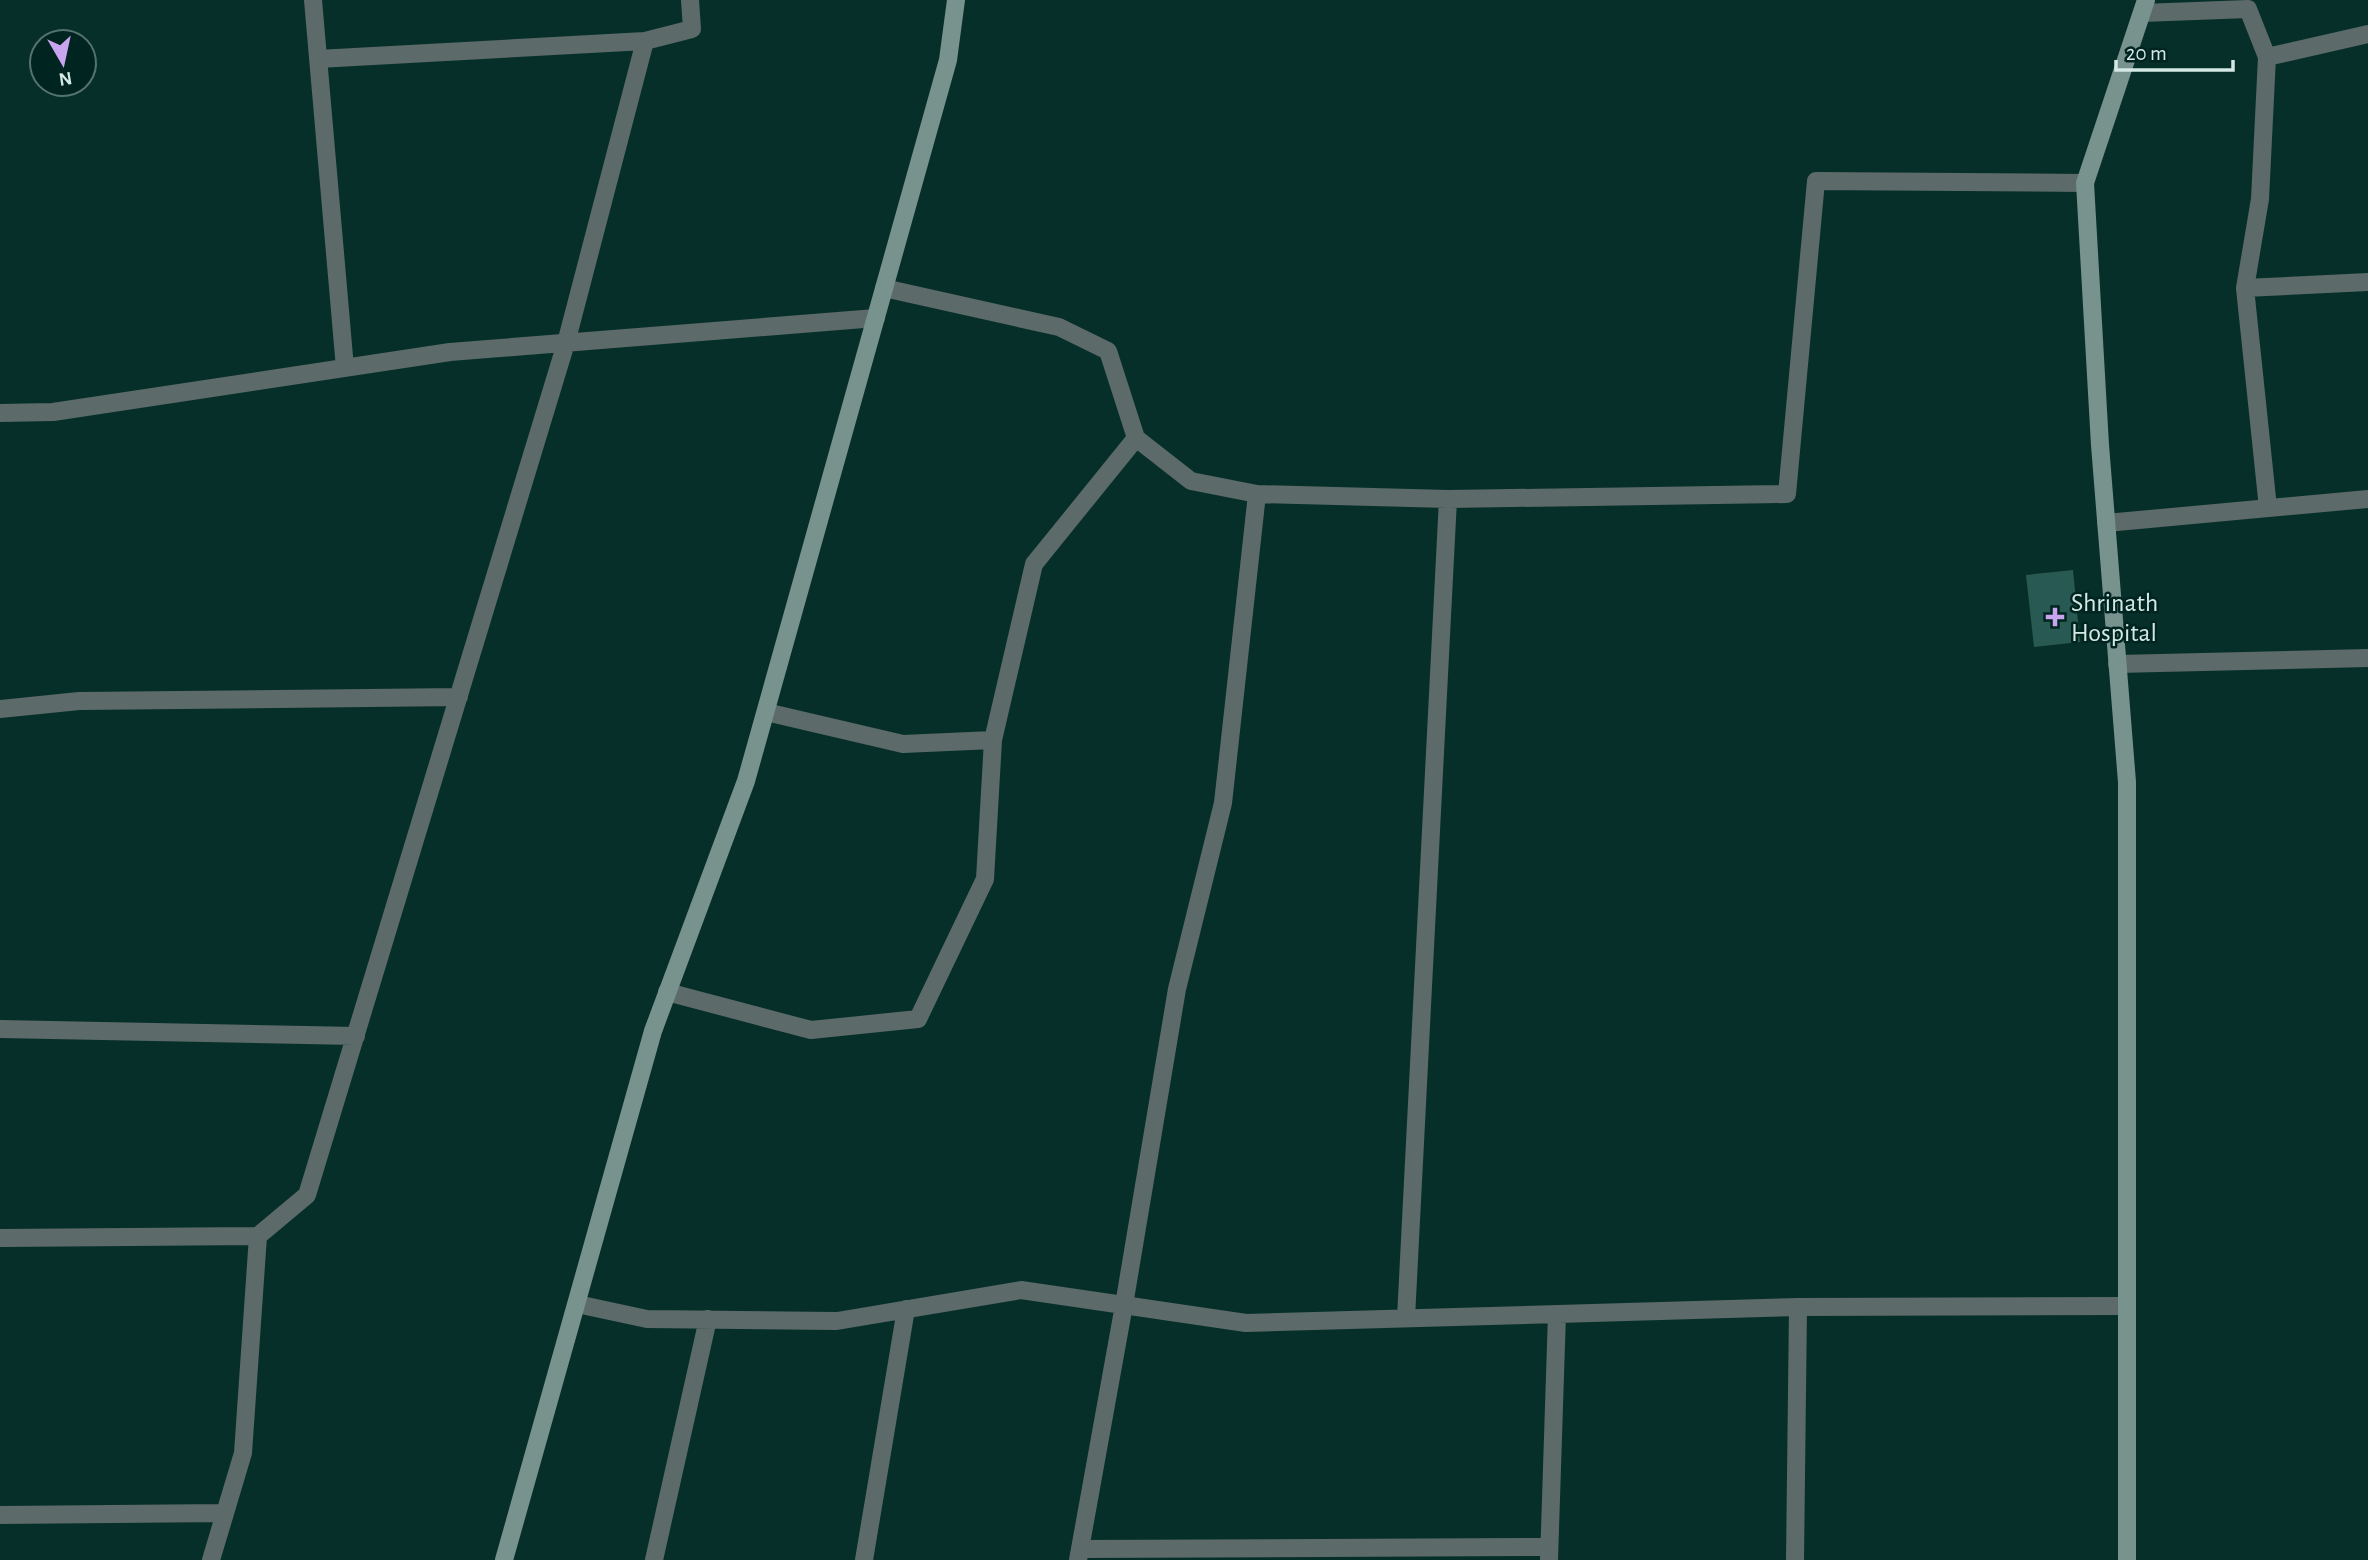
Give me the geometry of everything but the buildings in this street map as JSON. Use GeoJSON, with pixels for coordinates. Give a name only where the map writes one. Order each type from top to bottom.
{"type":"FeatureCollection","features":[{"type":"Feature","properties":{"kind":"street"},"geometry":{"type":"LineString","coordinates":[[313,0],[345,369]]}},
{"type":"Feature","properties":{"kind":"street"},"geometry":{"type":"LineString","coordinates":[[318,58],[645,41],[692,29],[690,0]]}},
{"type":"Feature","properties":{"kind":"street"},"geometry":{"type":"LineString","coordinates":[[505,1560],[653,1031],[747,781],[948,60],[956,0]]}},
{"type":"Feature","properties":{"kind":"street"},"geometry":{"type":"LineString","coordinates":[[2127,1560],[2127,782],[2106,523],[2085,183],[2144,7],[2248,9],[2267,57],[2260,199],[2245,288],[2268,508]]}},
{"type":"Feature","properties":{"kind":"street"},"geometry":{"type":"LineString","coordinates":[[2267,57],[2368,34]]}},
{"type":"Feature","properties":{"kind":"street"},"geometry":{"type":"LineString","coordinates":[[0,1238],[258,1236],[307,1195],[566,343],[645,41]]}},
{"type":"Feature","properties":{"kind":"street"},"geometry":{"type":"LineString","coordinates":[[884,288],[1059,327],[1108,351],[1136,438],[1191,481],[1257,494],[1448,499],[1787,494],[1816,181],[2085,183]]}},
{"type":"Feature","properties":{"kind":"street"},"geometry":{"type":"LineString","coordinates":[[2245,288],[2368,282]]}},
{"type":"Feature","properties":{"kind":"street"},"geometry":{"type":"LineString","coordinates":[[0,413],[53,412],[450,352],[876,318]]}},
{"type":"Feature","properties":{"kind":"street"},"geometry":{"type":"LineString","coordinates":[[667,992],[811,1030],[918,1019],[985,879],[993,740],[1034,564],[1136,438]]}},
{"type":"Feature","properties":{"kind":"street"},"geometry":{"type":"LineString","coordinates":[[1257,494],[1223,803],[1177,989],[1079,1554],[1549,1554],[1557,1314]]}},
{"type":"Feature","properties":{"kind":"street"},"geometry":{"type":"LineString","coordinates":[[1406,1318],[1448,499]]}},
{"type":"Feature","properties":{"kind":"street"},"geometry":{"type":"LineString","coordinates":[[2106,523],[2368,499]]}},
{"type":"Feature","properties":{"kind":"street"},"geometry":{"type":"LineString","coordinates":[[2118,664],[2368,658]]}},
{"type":"Feature","properties":{"kind":"street"},"geometry":{"type":"LineString","coordinates":[[0,709],[79,701],[459,697]]}},
{"type":"Feature","properties":{"kind":"street"},"geometry":{"type":"LineString","coordinates":[[766,712],[902,744],[993,740]]}},
{"type":"Feature","properties":{"kind":"street"},"geometry":{"type":"LineString","coordinates":[[0,1029],[356,1036]]}},
{"type":"Feature","properties":{"kind":"street"},"geometry":{"type":"LineString","coordinates":[[211,1560],[243,1453],[258,1236]]}},
{"type":"Feature","properties":{"kind":"street"},"geometry":{"type":"LineString","coordinates":[[577,1304],[647,1319],[838,1321],[1021,1290],[1246,1323],[1798,1307],[2127,1306]]}},
{"type":"Feature","properties":{"kind":"street"},"geometry":{"type":"LineString","coordinates":[[1794,1560],[1798,1307]]}},
{"type":"Feature","properties":{"kind":"street"},"geometry":{"type":"LineString","coordinates":[[864,1560],[906,1309]]}},
{"type":"Feature","properties":{"kind":"street"},"geometry":{"type":"LineString","coordinates":[[654,1560],[708,1319]]}},
{"type":"Feature","properties":{"kind":"street"},"geometry":{"type":"LineString","coordinates":[[0,1515],[225,1513]]}},
{"type":"Feature","properties":{"kind":"place","name":"Shrinath Hospital"},"geometry":{"type":"Point","coordinates":[2055,617]}}]}
